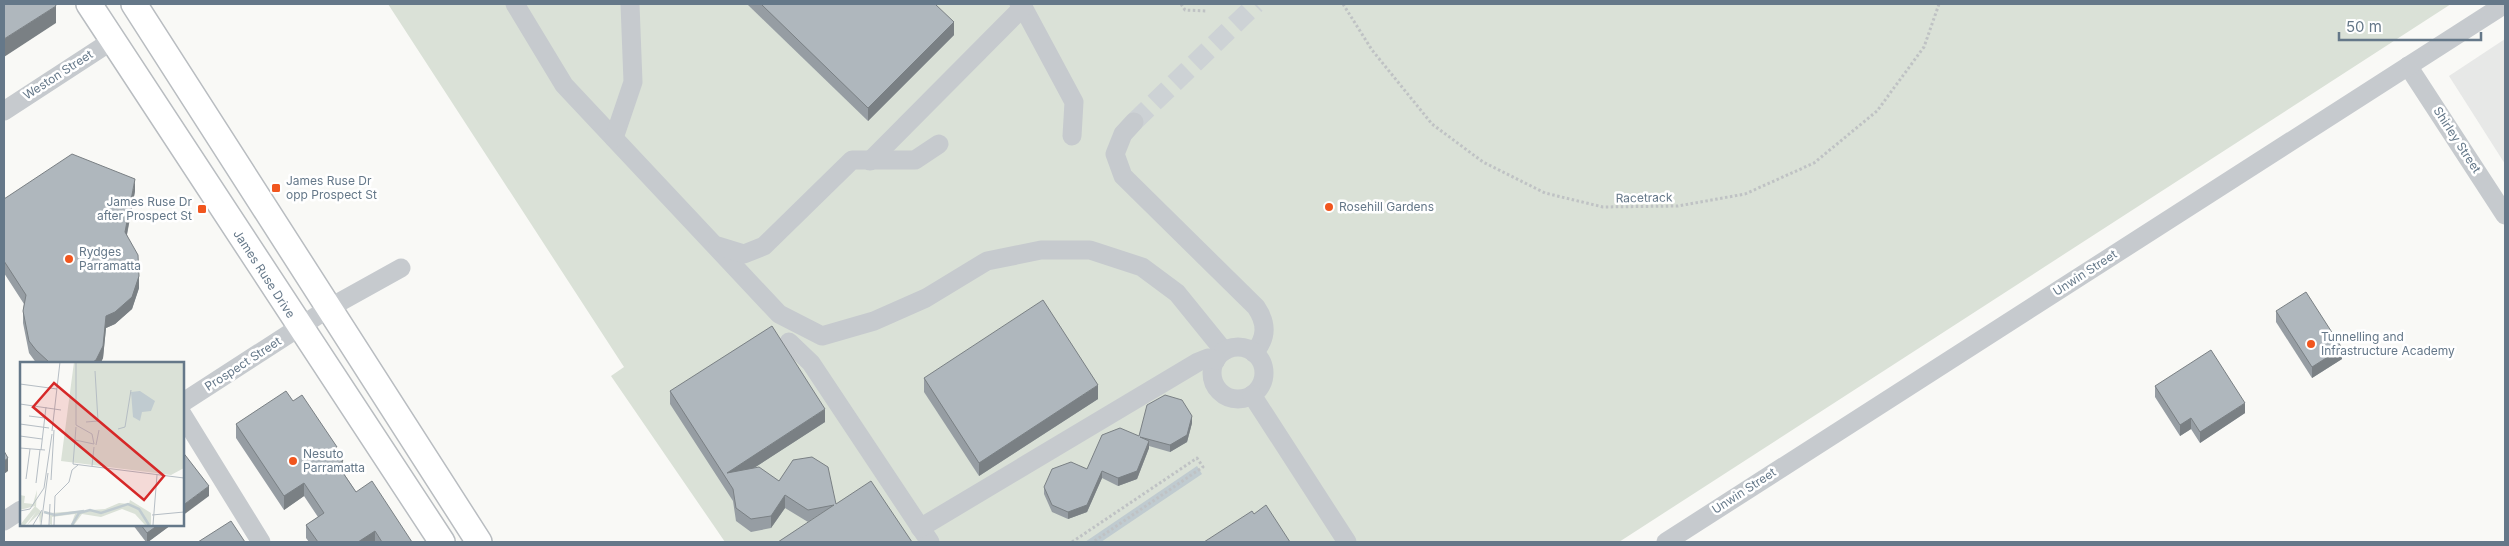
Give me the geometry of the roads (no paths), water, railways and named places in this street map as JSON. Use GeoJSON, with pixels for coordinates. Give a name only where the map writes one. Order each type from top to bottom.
{"type":"FeatureCollection","features":[{"type":"Feature","properties":{"kind":"main road","name":"James Ruse Drive"},"geometry":{"type":"LineString","coordinates":[[89,4],[442,542]]}},
{"type":"Feature","properties":{"kind":"main road"},"geometry":{"type":"LineString","coordinates":[[134,4],[479,542]]}},
{"type":"Feature","properties":{"kind":"street"},"geometry":{"type":"LineString","coordinates":[[515,4],[564,85],[779,314],[822,336],[874,321],[918,302],[987,261],[1041,250],[1090,250],[1142,267],[1177,293],[1220,355]]}},
{"type":"Feature","properties":{"kind":"street"},"geometry":{"type":"LineString","coordinates":[[614,138],[633,82],[630,4]]}},
{"type":"Feature","properties":{"kind":"street","name":"Unwin Street"},"geometry":{"type":"LineString","coordinates":[[1666,542],[2505,4]]}},
{"type":"Feature","properties":{"kind":"street"},"geometry":{"type":"LineString","coordinates":[[870,161],[1021,6],[1074,102],[1072,136]]}},
{"type":"Feature","properties":{"kind":"street","name":"Weston Street"},"geometry":{"type":"LineString","coordinates":[[4,111],[113,40]]}},
{"type":"Feature","properties":{"kind":"street","name":"Shirley Street"},"geometry":{"type":"LineString","coordinates":[[2408,66],[2505,215]]}},
{"type":"Feature","properties":{"kind":"street"},"geometry":{"type":"LineString","coordinates":[[1134,122],[1123,134],[1115,154],[1123,176],[1256,308],[1264,324],[1264,333],[1263,340],[1254,353]]}},
{"type":"Feature","properties":{"kind":"street"},"geometry":{"type":"LineString","coordinates":[[716,246],[744,254],[764,246],[852,160],[914,160],[939,144]]}},
{"type":"Feature","properties":{"kind":"street","name":"Prospect Street"},"geometry":{"type":"LineString","coordinates":[[184,402],[329,308],[401,268]]}},
{"type":"Feature","properties":{"kind":"street"},"geometry":{"type":"LineString","coordinates":[[789,342],[811,363],[925,535],[1198,362],[1239,347],[1254,353],[1260,358],[1264,374],[1262,382],[1252,395],[1235,399],[1220,392],[1212,378],[1212,370],[1220,355]]}},
{"type":"Feature","properties":{"kind":"street"},"geometry":{"type":"LineString","coordinates":[[1252,395],[1347,542]]}},
{"type":"Feature","properties":{"kind":"street"},"geometry":{"type":"LineString","coordinates":[[184,417],[261,542]]}},
{"type":"Feature","properties":{"kind":"street"},"geometry":{"type":"LineString","coordinates":[[4,521],[20,511]]}},
{"type":"Feature","properties":{"kind":"tunnel"},"geometry":{"type":"LineString","coordinates":[[1134,122],[1256,4]]}},
{"type":"Feature","properties":{"kind":"place","name":"James Ruse Dr opp Prospect St"},"geometry":{"type":"Point","coordinates":[276,188]}},
{"type":"Feature","properties":{"kind":"place","name":"Rosehill Gardens"},"geometry":{"type":"Point","coordinates":[1329,207]}},
{"type":"Feature","properties":{"kind":"place","name":"James Ruse Dr after Prospect St"},"geometry":{"type":"Point","coordinates":[202,209]}},
{"type":"Feature","properties":{"kind":"place","name":"Rydges Parramatta"},"geometry":{"type":"Point","coordinates":[69,259]}},
{"type":"Feature","properties":{"kind":"place","name":"Tunnelling and Infrastructure Academy"},"geometry":{"type":"Point","coordinates":[2311,344]}},
{"type":"Feature","properties":{"kind":"place","name":"Nesuto Parramatta"},"geometry":{"type":"Point","coordinates":[293,461]}}]}
